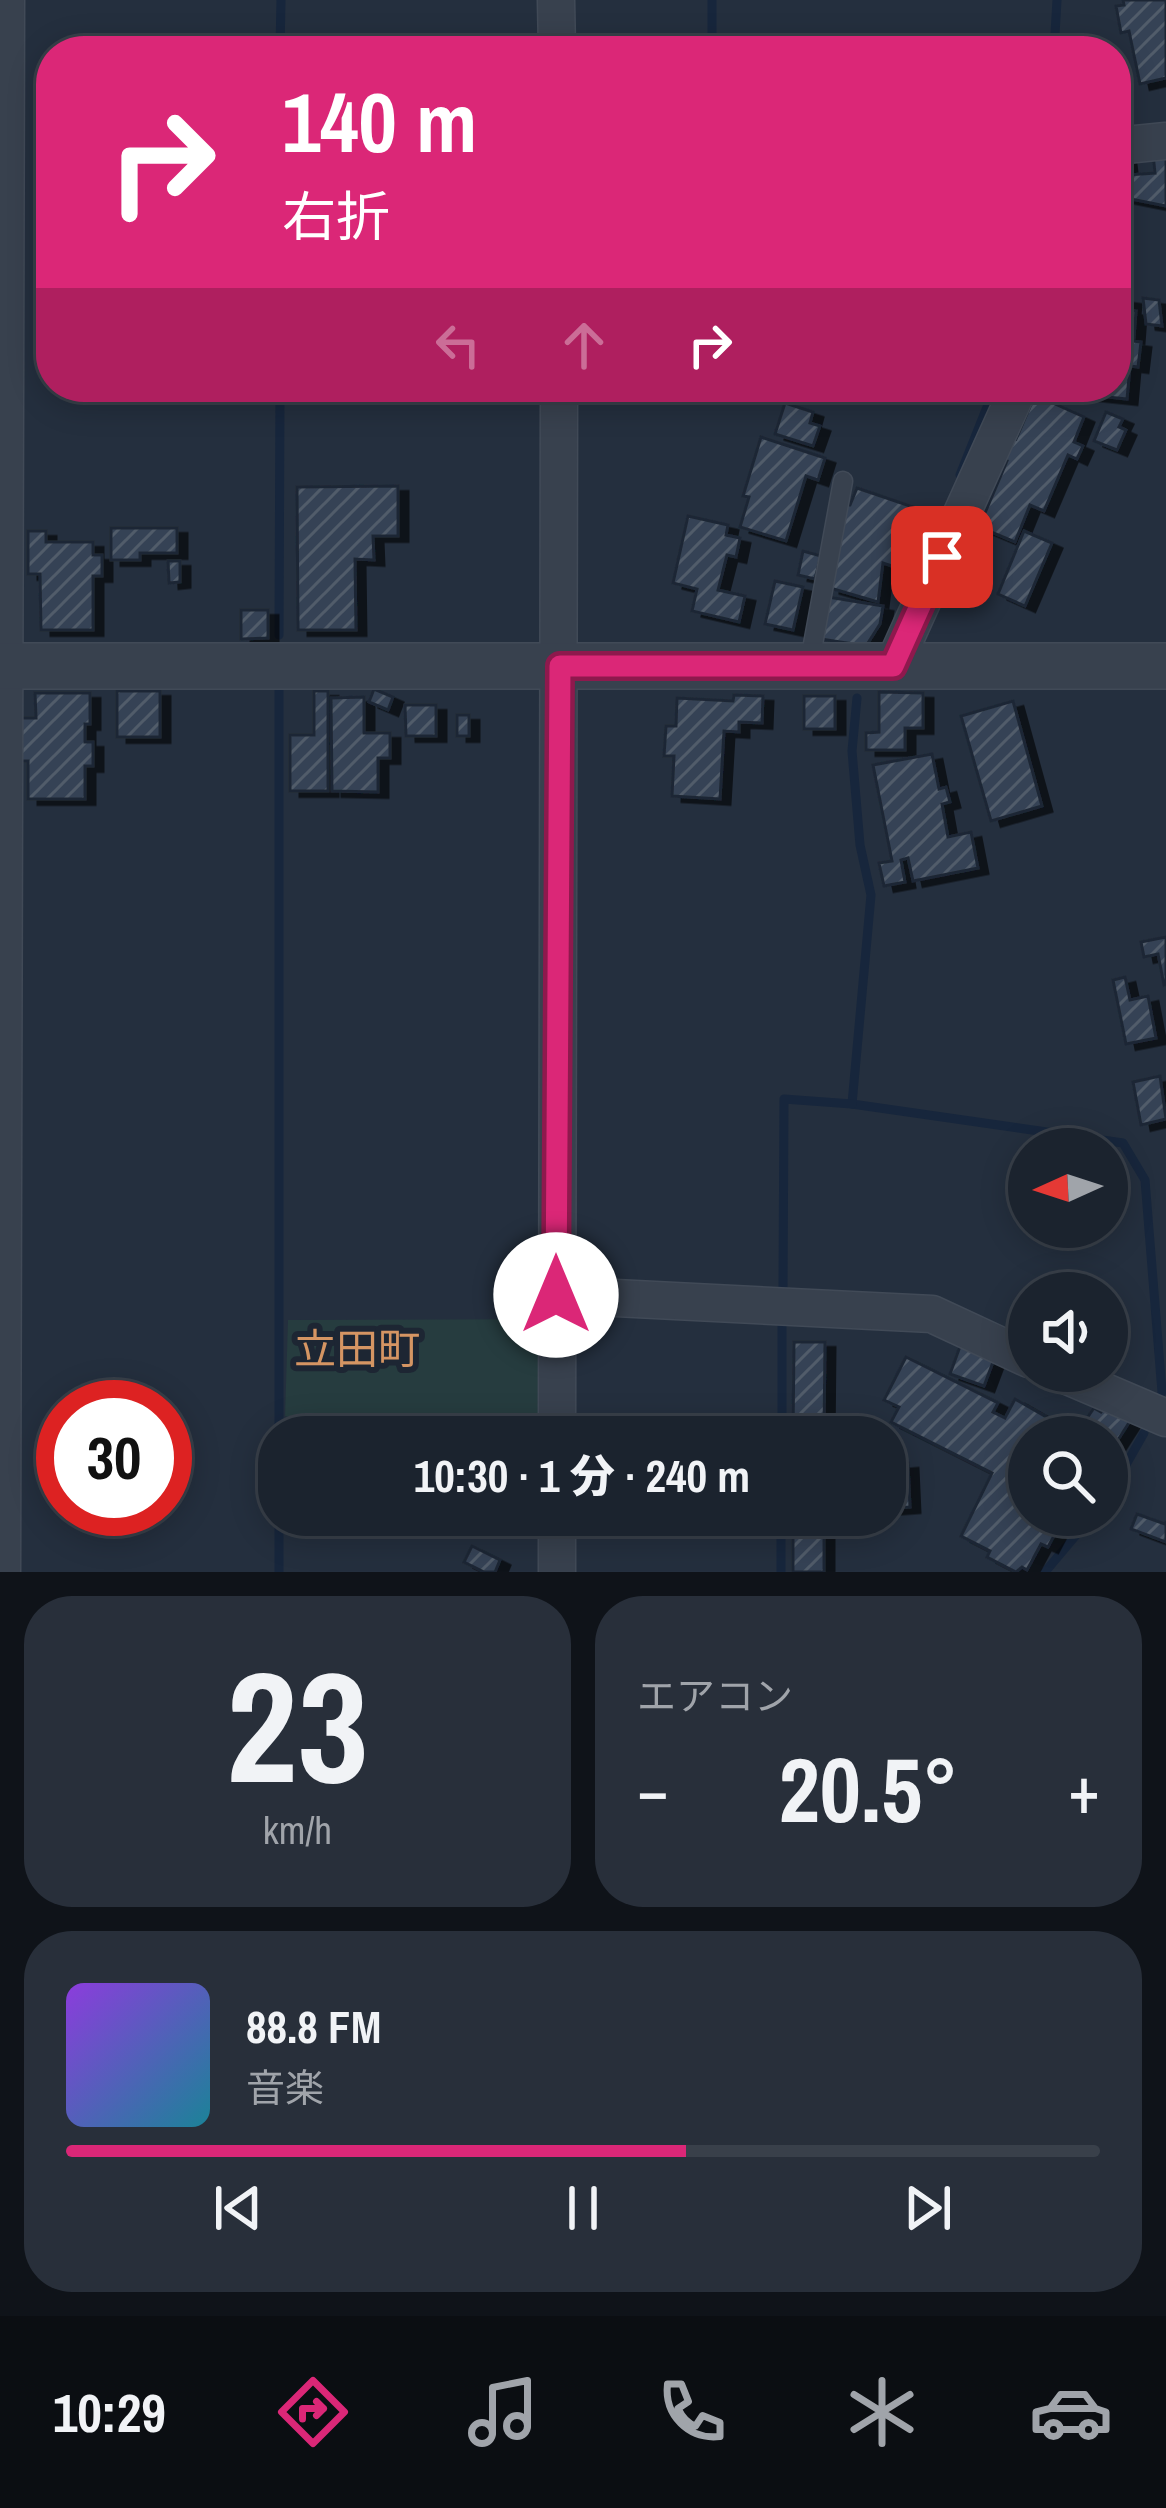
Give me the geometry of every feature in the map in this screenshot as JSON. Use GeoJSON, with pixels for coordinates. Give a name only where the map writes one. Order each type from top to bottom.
{"type":"FeatureCollection","features":[{"type":"Feature","properties":{"kind":"street"},"geometry":{"type":"LineString","coordinates":[[2,1572],[6,0]]}},
{"type":"Feature","properties":{"kind":"street"},"geometry":{"type":"LineString","coordinates":[[556,0],[556,36]]}},
{"type":"Feature","properties":{"kind":"street"},"geometry":{"type":"LineString","coordinates":[[1131,144],[1166,141]]}},
{"type":"Feature","properties":{"kind":"street"},"geometry":{"type":"LineString","coordinates":[[557,1416],[559,402]]}},
{"type":"Feature","properties":{"kind":"street"},"geometry":{"type":"LineString","coordinates":[[893,666],[1011,402]]}},
{"type":"Feature","properties":{"kind":"street"},"geometry":{"type":"LineString","coordinates":[[2,666],[1166,666]]}},
{"type":"Feature","properties":{"kind":"street"},"geometry":{"type":"LineString","coordinates":[[556,1295],[932,1314],[1008,1349]]}},
{"type":"Feature","properties":{"kind":"street"},"geometry":{"type":"LineString","coordinates":[[1105,1392],[1166,1418]]}},
{"type":"Feature","properties":{"kind":"street"},"geometry":{"type":"LineString","coordinates":[[557,1536],[557,1572]]}},
{"type":"Feature","properties":{"kind":"lane"},"geometry":{"type":"LineString","coordinates":[[809,666],[843,481]]}},
{"type":"Feature","properties":{"kind":"green space"},"geometry":{"type":"Polygon","coordinates":[[[544,1319],[545,1416],[285,1416],[288,1320],[544,1319]]]}},
{"type":"Feature","properties":{"kind":"building"},"geometry":{"type":"Polygon","coordinates":[[[1123,0],[1166,0],[1166,78],[1140,84],[1131,36],[1129,31],[1121,33],[1116,6],[1124,5],[1123,0]]]}},
{"type":"Feature","properties":{"kind":"building"},"geometry":{"type":"Polygon","coordinates":[[[1166,153],[1166,206],[1131,199],[1131,175],[1155,173],[1153,154],[1166,153]]]}},
{"type":"Feature","properties":{"kind":"building"},"geometry":{"type":"Polygon","coordinates":[[[1143,298],[1159,300],[1162,326],[1146,324],[1143,298]]]}},
{"type":"Feature","properties":{"kind":"building"},"geometry":{"type":"Polygon","coordinates":[[[1131,310],[1136,311],[1131,338],[1131,310]]]}},
{"type":"Feature","properties":{"kind":"building"},"geometry":{"type":"Polygon","coordinates":[[[1131,341],[1141,342],[1138,367],[1131,366],[1131,341]]]}},
{"type":"Feature","properties":{"kind":"building"},"geometry":{"type":"Polygon","coordinates":[[[1032,402],[1051,402],[1084,417],[1074,442],[1083,446],[1077,459],[1068,455],[1044,511],[1030,505],[1015,542],[979,527],[1007,461],[1001,459],[1011,436],[1016,439],[1032,402]]]}},
{"type":"Feature","properties":{"kind":"building"},"geometry":{"type":"Polygon","coordinates":[[[785,403],[813,412],[810,423],[820,426],[813,446],[775,434],[785,403]]]}},
{"type":"Feature","properties":{"kind":"building"},"geometry":{"type":"Polygon","coordinates":[[[1106,412],[1123,419],[1119,427],[1126,430],[1117,450],[1094,441],[1106,412]]]}},
{"type":"Feature","properties":{"kind":"building"},"geometry":{"type":"Polygon","coordinates":[[[761,437],[825,458],[818,480],[806,476],[786,541],[740,527],[749,497],[743,496],[761,437]]]}},
{"type":"Feature","properties":{"kind":"building"},"geometry":{"type":"Polygon","coordinates":[[[398,486],[398,536],[373,536],[374,560],[355,559],[356,630],[298,630],[297,487],[398,486]]]}},
{"type":"Feature","properties":{"kind":"building"},"geometry":{"type":"Polygon","coordinates":[[[857,488],[916,508],[911,522],[924,527],[904,570],[883,563],[878,602],[830,588],[846,505],[857,488]]]}},
{"type":"Feature","properties":{"kind":"building"},"geometry":{"type":"Polygon","coordinates":[[[688,516],[728,525],[726,535],[740,538],[736,557],[727,555],[718,590],[745,596],[739,622],[692,611],[697,589],[673,583],[688,516]]]}},
{"type":"Feature","properties":{"kind":"building"},"geometry":{"type":"Polygon","coordinates":[[[111,528],[177,528],[177,553],[140,553],[140,560],[111,560],[111,528]]]}},
{"type":"Feature","properties":{"kind":"building"},"geometry":{"type":"Polygon","coordinates":[[[28,531],[46,531],[46,542],[93,542],[93,555],[102,555],[102,576],[93,576],[93,630],[41,630],[40,574],[28,574],[28,531]]]}},
{"type":"Feature","properties":{"kind":"building"},"geometry":{"type":"Polygon","coordinates":[[[1024,531],[1052,543],[1025,606],[998,594],[1024,531]]]}},
{"type":"Feature","properties":{"kind":"building"},"geometry":{"type":"Polygon","coordinates":[[[803,551],[821,556],[815,579],[798,575],[803,551]]]}},
{"type":"Feature","properties":{"kind":"building"},"geometry":{"type":"Polygon","coordinates":[[[168,561],[180,561],[180,582],[169,583],[168,561]]]}},
{"type":"Feature","properties":{"kind":"building"},"geometry":{"type":"Polygon","coordinates":[[[775,581],[803,587],[793,630],[765,624],[775,581]]]}},
{"type":"Feature","properties":{"kind":"building"},"geometry":{"type":"Polygon","coordinates":[[[828,597],[883,606],[880,624],[866,646],[821,639],[828,597]]]}},
{"type":"Feature","properties":{"kind":"building"},"geometry":{"type":"Polygon","coordinates":[[[241,610],[268,610],[268,638],[241,639],[241,610]]]}},
{"type":"Feature","properties":{"kind":"building"},"geometry":{"type":"Polygon","coordinates":[[[374,689],[393,697],[388,710],[369,702],[374,689]]]}},
{"type":"Feature","properties":{"kind":"building"},"geometry":{"type":"Polygon","coordinates":[[[117,691],[160,691],[160,737],[117,737],[117,691]]]}},
{"type":"Feature","properties":{"kind":"building"},"geometry":{"type":"Polygon","coordinates":[[[314,691],[328,691],[328,791],[290,791],[290,735],[314,735],[314,691]]]}},
{"type":"Feature","properties":{"kind":"building"},"geometry":{"type":"Polygon","coordinates":[[[879,692],[923,693],[923,728],[905,728],[905,750],[866,750],[866,733],[879,732],[879,692]]]}},
{"type":"Feature","properties":{"kind":"building"},"geometry":{"type":"Polygon","coordinates":[[[35,693],[90,693],[85,742],[93,742],[93,766],[85,766],[85,799],[28,799],[28,761],[20,761],[20,718],[36,718],[35,693]]]}},
{"type":"Feature","properties":{"kind":"building"},"geometry":{"type":"Polygon","coordinates":[[[734,695],[763,696],[762,723],[739,722],[739,732],[724,731],[720,799],[672,796],[674,756],[664,756],[666,726],[676,726],[677,698],[733,701],[734,695]]]}},
{"type":"Feature","properties":{"kind":"building"},"geometry":{"type":"Polygon","coordinates":[[[804,696],[835,696],[835,729],[804,729],[804,696]]]}},
{"type":"Feature","properties":{"kind":"building"},"geometry":{"type":"Polygon","coordinates":[[[364,697],[364,733],[390,733],[390,758],[378,758],[378,792],[332,791],[331,698],[364,697]]]}},
{"type":"Feature","properties":{"kind":"building"},"geometry":{"type":"Polygon","coordinates":[[[1013,701],[1042,806],[991,821],[961,716],[1013,701]]]}},
{"type":"Feature","properties":{"kind":"building"},"geometry":{"type":"Polygon","coordinates":[[[405,705],[436,705],[436,736],[406,736],[405,705]]]}},
{"type":"Feature","properties":{"kind":"building"},"geometry":{"type":"Polygon","coordinates":[[[457,715],[469,715],[469,736],[457,736],[457,715]]]}},
{"type":"Feature","properties":{"kind":"building"},"geometry":{"type":"Polygon","coordinates":[[[932,754],[939,789],[946,787],[950,802],[942,804],[948,837],[971,832],[978,868],[913,881],[908,858],[901,860],[905,882],[884,886],[879,863],[892,861],[873,765],[932,754]]]}},
{"type":"Feature","properties":{"kind":"building"},"geometry":{"type":"Polygon","coordinates":[[[1166,937],[1164,985],[1158,954],[1144,957],[1141,942],[1166,937]]]}},
{"type":"Feature","properties":{"kind":"building"},"geometry":{"type":"Polygon","coordinates":[[[1125,977],[1130,1000],[1148,996],[1156,1038],[1126,1044],[1113,980],[1125,977]]]}},
{"type":"Feature","properties":{"kind":"building"},"geometry":{"type":"Polygon","coordinates":[[[1160,1076],[1166,1119],[1141,1125],[1133,1082],[1160,1076]]]}},
{"type":"Feature","properties":{"kind":"building"},"geometry":{"type":"Polygon","coordinates":[[[962,1341],[996,1354],[984,1386],[950,1374],[962,1341]]]}},
{"type":"Feature","properties":{"kind":"building"},"geometry":{"type":"Polygon","coordinates":[[[794,1342],[825,1342],[824,1416],[793,1416],[794,1342]]]}},
{"type":"Feature","properties":{"kind":"building"},"geometry":{"type":"Polygon","coordinates":[[[906,1357],[998,1403],[993,1412],[1005,1418],[1015,1399],[1045,1416],[1008,1416],[1008,1536],[1054,1536],[1048,1547],[1041,1544],[1027,1570],[1022,1567],[1016,1572],[961,1536],[992,1473],[906,1430],[906,1416],[894,1416],[899,1407],[884,1400],[906,1357]]]}},
{"type":"Feature","properties":{"kind":"building"},"geometry":{"type":"Polygon","coordinates":[[[1108,1402],[1132,1418],[1128,1424],[1128,1416],[1088,1416],[1094,1408],[1101,1412],[1108,1402]]]}},
{"type":"Feature","properties":{"kind":"building"},"geometry":{"type":"Polygon","coordinates":[[[906,1463],[910,1507],[906,1507],[906,1463]]]}},
{"type":"Feature","properties":{"kind":"building"},"geometry":{"type":"Polygon","coordinates":[[[1137,1514],[1166,1521],[1166,1542],[1131,1529],[1137,1514]]]}},
{"type":"Feature","properties":{"kind":"building"},"geometry":{"type":"Polygon","coordinates":[[[793,1536],[824,1536],[824,1572],[793,1572],[793,1536]]]}},
{"type":"Feature","properties":{"kind":"building"},"geometry":{"type":"Polygon","coordinates":[[[472,1546],[500,1560],[495,1572],[464,1562],[472,1546]]]}},
{"type":"Feature","properties":{"kind":"waterway"},"geometry":{"type":"LineString","coordinates":[[280,36],[281,0]]}},
{"type":"Feature","properties":{"kind":"waterway"},"geometry":{"type":"LineString","coordinates":[[712,0],[712,36]]}},
{"type":"Feature","properties":{"kind":"waterway"},"geometry":{"type":"LineString","coordinates":[[1055,36],[1057,0]]}},
{"type":"Feature","properties":{"kind":"waterway"},"geometry":{"type":"LineString","coordinates":[[279,635],[280,402]]}},
{"type":"Feature","properties":{"kind":"waterway"},"geometry":{"type":"LineString","coordinates":[[960,475],[989,402]]}},
{"type":"Feature","properties":{"kind":"waterway"},"geometry":{"type":"LineString","coordinates":[[909,583],[928,545]]}},
{"type":"Feature","properties":{"kind":"waterway"},"geometry":{"type":"LineString","coordinates":[[279,689],[279,1572]]}},
{"type":"Feature","properties":{"kind":"waterway"},"geometry":{"type":"LineString","coordinates":[[857,698],[852,751],[860,845],[871,895],[852,1104],[1123,1143],[1145,1180],[1162,1392]]}},
{"type":"Feature","properties":{"kind":"waterway"},"geometry":{"type":"LineString","coordinates":[[783,1289],[784,1099],[852,1104]]}},
{"type":"Feature","properties":{"kind":"waterway"},"geometry":{"type":"LineString","coordinates":[[782,1319],[782,1416]]}},
{"type":"Feature","properties":{"kind":"waterway"},"geometry":{"type":"LineString","coordinates":[[1128,1461],[1144,1433]]}},
{"type":"Feature","properties":{"kind":"waterway"},"geometry":{"type":"LineString","coordinates":[[781,1536],[781,1572]]}},
{"type":"Feature","properties":{"kind":"waterway"},"geometry":{"type":"LineString","coordinates":[[1045,1572],[1075,1536]]}},
{"type":"Feature","properties":{"kind":"district","name":"立田町"},"geometry":{"type":"Point","coordinates":[357,1349]}},
{"type":"Feature","properties":{"kind":"route"},"geometry":{"type":"LineString","coordinates":[[556,1295],[560,666],[893,666],[942,557]]}}]}
